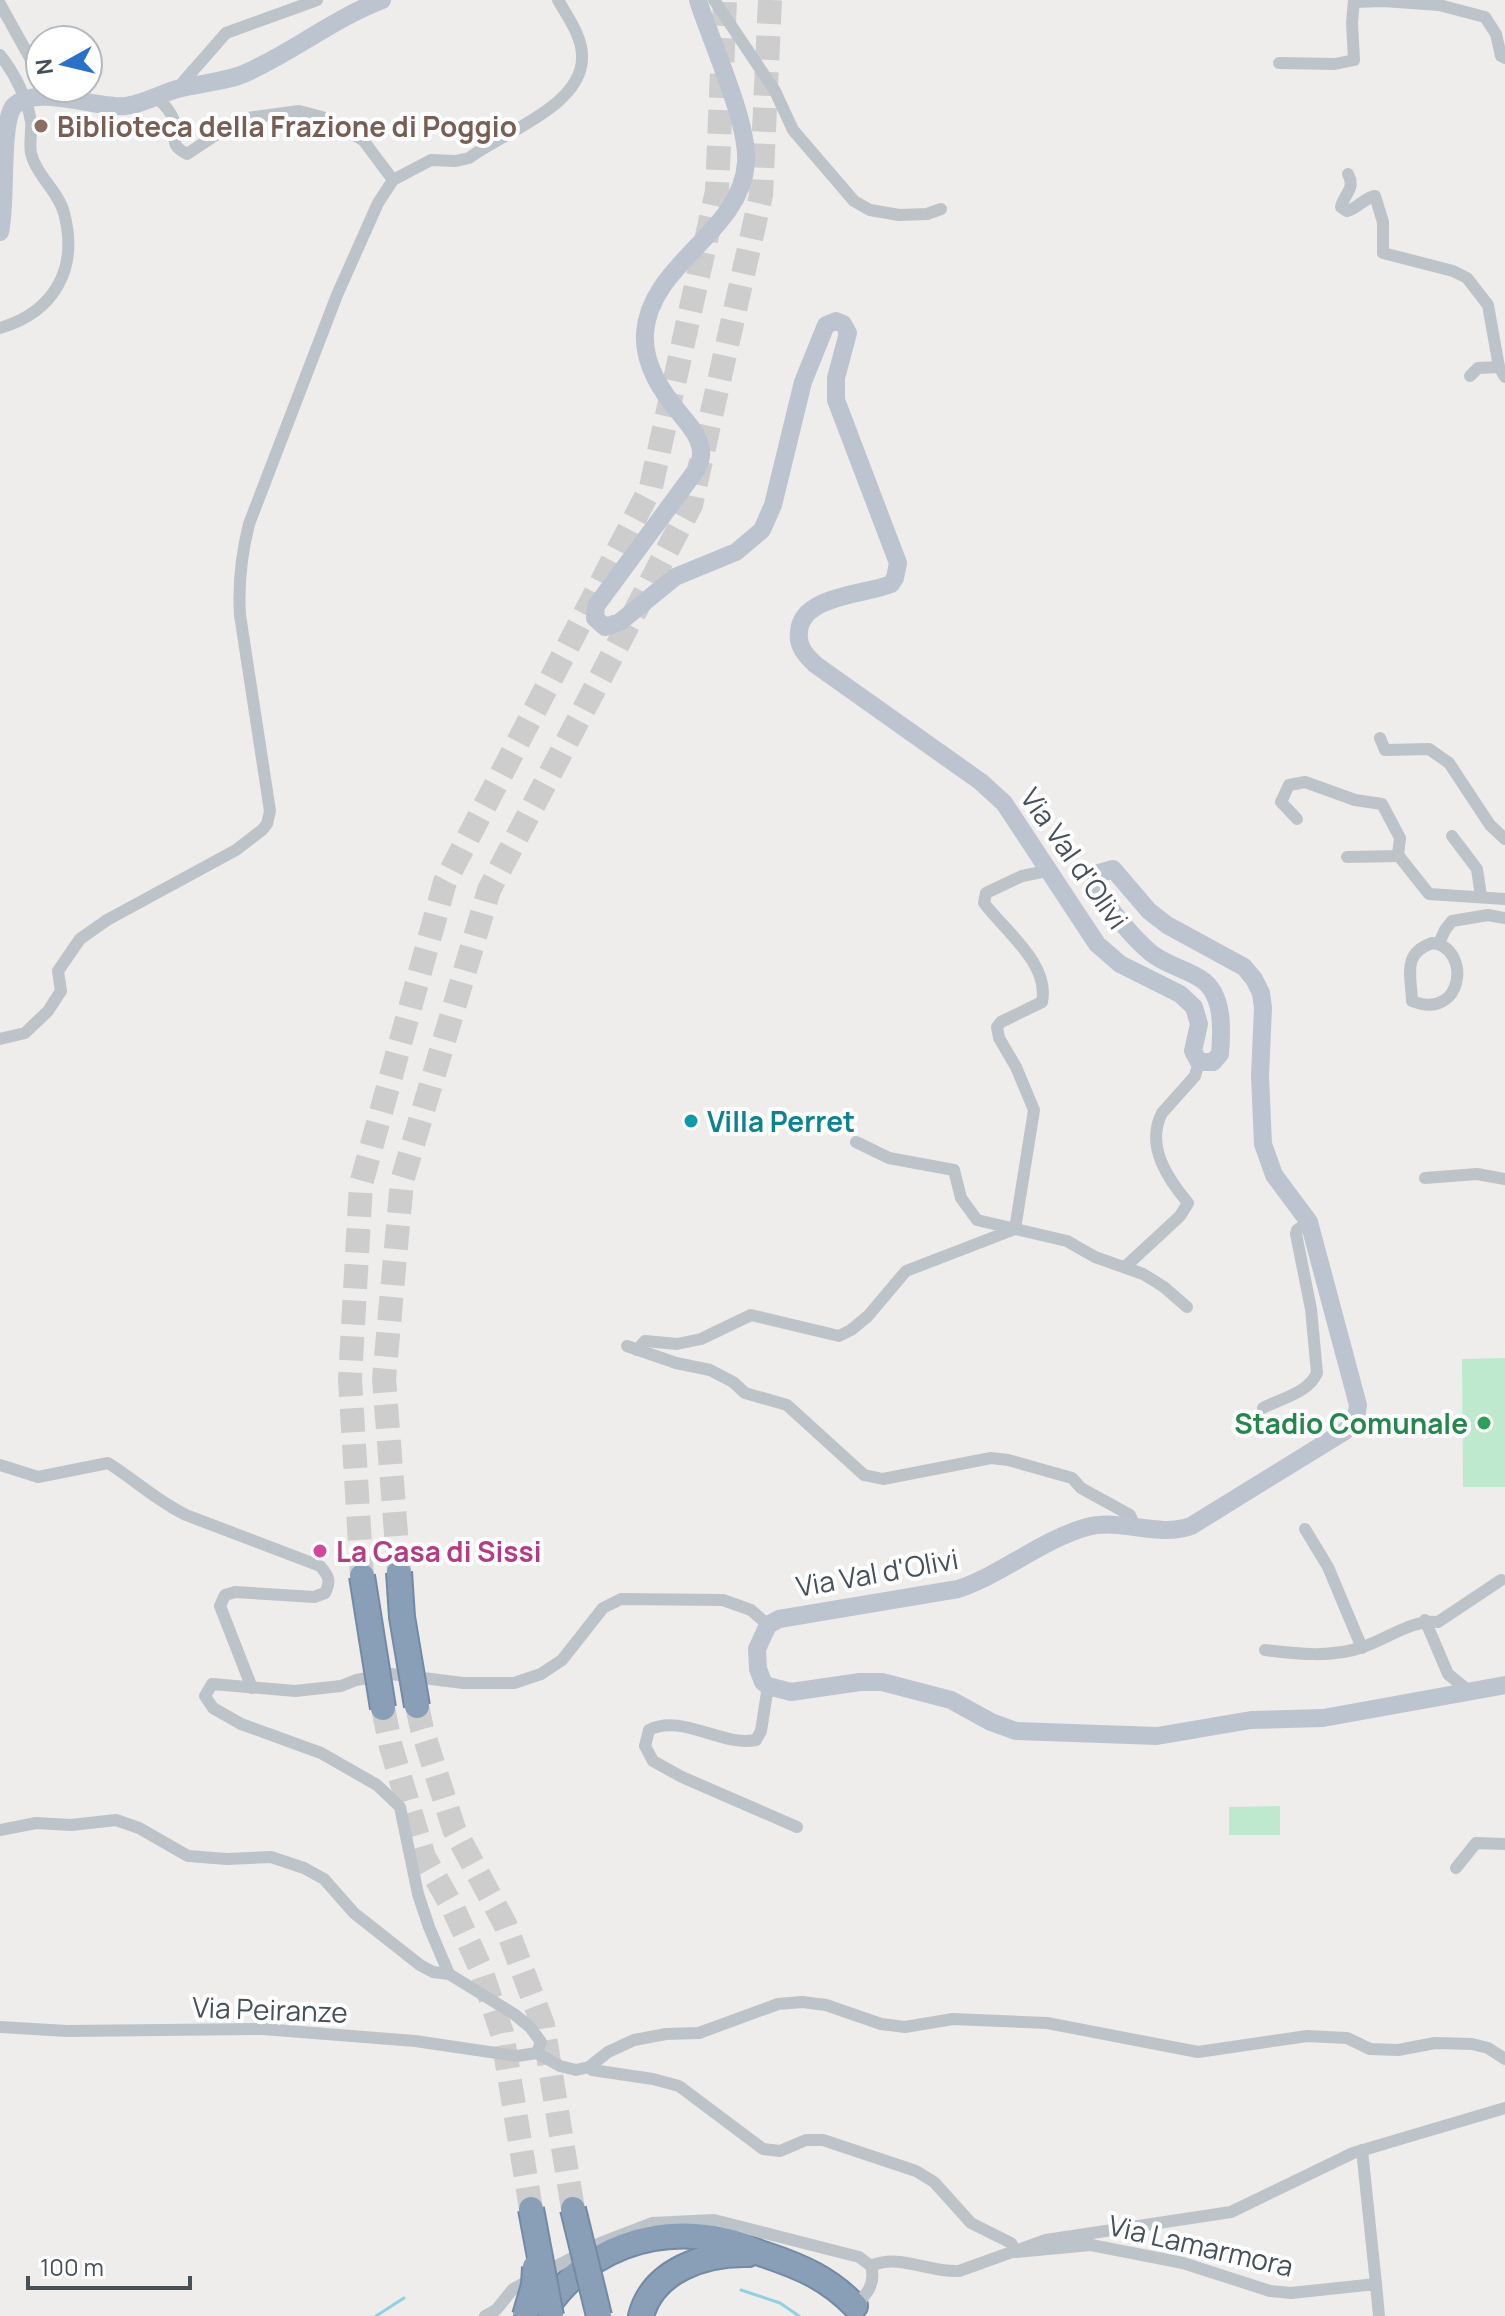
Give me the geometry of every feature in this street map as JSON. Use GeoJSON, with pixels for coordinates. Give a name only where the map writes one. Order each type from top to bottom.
{"type":"FeatureCollection","features":[{"type":"Feature","properties":{"kind":"highway"},"geometry":{"type":"LineString","coordinates":[[399,1572],[404,1632],[417,1706]]}},
{"type":"Feature","properties":{"kind":"highway"},"geometry":{"type":"LineString","coordinates":[[362,1576],[383,1708]]}},
{"type":"Feature","properties":{"kind":"highway"},"geometry":{"type":"LineString","coordinates":[[525,2316],[535,2270],[528,2209],[551,2316]]}},
{"type":"Feature","properties":{"kind":"highway"},"geometry":{"type":"LineString","coordinates":[[587,2316],[573,2209],[599,2316]]}},
{"type":"Feature","properties":{"kind":"highway"},"geometry":{"type":"LineString","coordinates":[[541,2316],[571,2277],[609,2252],[637,2241],[672,2236],[734,2243],[808,2270],[829,2282],[855,2306]]}},
{"type":"Feature","properties":{"kind":"highway"},"geometry":{"type":"LineString","coordinates":[[641,2316],[660,2284],[690,2263],[728,2255],[766,2255]]}},
{"type":"Feature","properties":{"kind":"street"},"geometry":{"type":"LineString","coordinates":[[176,90],[226,33],[317,0]]}},
{"type":"Feature","properties":{"kind":"street"},"geometry":{"type":"LineString","coordinates":[[94,104],[126,106],[176,90],[245,74],[382,0]]}},
{"type":"Feature","properties":{"kind":"street"},"geometry":{"type":"LineString","coordinates":[[0,1039],[25,1033],[48,1011],[61,991],[58,971],[80,939],[107,920],[236,850],[267,824],[270,811],[238,585],[249,524],[337,295],[378,203],[393,180],[431,160],[469,158],[549,109],[569,92],[577,79],[583,56],[575,31],[558,0]]}},
{"type":"Feature","properties":{"kind":"street","name":"Via Val d'Olivi"},"geometry":{"type":"LineString","coordinates":[[698,0],[742,131],[746,162],[744,177],[731,204],[657,295],[647,317],[645,342],[655,378],[697,437],[701,446],[700,461],[596,606],[595,618],[605,627],[620,622],[675,577],[736,552],[762,530],[773,505],[810,362],[826,325],[840,322],[848,333],[836,378],[836,400],[898,569],[891,584],[832,599],[814,607],[800,624],[802,649],[816,665],[995,793],[1014,816],[1097,944],[1111,957],[1180,994],[1194,1007],[1199,1024],[1193,1051],[1199,1062],[1213,1062],[1220,1054],[1221,1025],[1216,998],[1200,978],[1151,953],[1121,922],[1098,892],[1095,884],[1099,873],[1113,869],[1149,911],[1167,925],[1244,967],[1254,979],[1261,993],[1263,1008],[1260,1076],[1263,1144],[1274,1175],[1309,1222],[1358,1413],[1345,1431],[1191,1526],[1175,1530],[1104,1525],[1082,1528],[979,1582],[958,1589],[788,1617],[768,1625],[759,1642],[756,1659],[760,1676],[768,1686],[761,1731],[756,1740],[739,1741],[664,1725],[649,1730],[645,1746],[653,1761],[682,1777],[797,1827]]}},
{"type":"Feature","properties":{"kind":"street"},"geometry":{"type":"LineString","coordinates":[[714,0],[775,91],[793,130],[854,201],[870,210],[899,215],[927,214],[941,209]]}},
{"type":"Feature","properties":{"kind":"street"},"geometry":{"type":"LineString","coordinates":[[1279,63],[1335,64],[1354,60],[1354,1],[1439,5],[1485,17],[1496,34],[1501,56],[1505,58]]}},
{"type":"Feature","properties":{"kind":"street"},"geometry":{"type":"LineString","coordinates":[[0,4],[24,47]]}},
{"type":"Feature","properties":{"kind":"street"},"geometry":{"type":"LineString","coordinates":[[0,55],[24,97]]}},
{"type":"Feature","properties":{"kind":"street"},"geometry":{"type":"LineString","coordinates":[[156,97],[166,106],[175,124],[173,139],[178,149],[187,154],[240,119],[299,111],[322,117],[363,140],[393,180]]}},
{"type":"Feature","properties":{"kind":"street"},"geometry":{"type":"LineString","coordinates":[[0,232],[4,134],[8,115],[24,100]]}},
{"type":"Feature","properties":{"kind":"street"},"geometry":{"type":"LineString","coordinates":[[0,328],[20,322],[39,311],[56,290],[66,270],[64,211],[31,154],[31,122],[26,104]]}},
{"type":"Feature","properties":{"kind":"street"},"geometry":{"type":"LineString","coordinates":[[1348,174],[1352,183],[1341,204],[1343,210],[1353,209],[1375,196],[1383,222]]}},
{"type":"Feature","properties":{"kind":"street"},"geometry":{"type":"LineString","coordinates":[[1388,205],[1381,248],[1385,255],[1453,271],[1467,278],[1488,305],[1502,372],[1478,368],[1470,376]]}},
{"type":"Feature","properties":{"kind":"street"},"geometry":{"type":"LineString","coordinates":[[1380,738],[1385,750],[1429,749],[1449,763],[1490,825],[1505,839]]}},
{"type":"Feature","properties":{"kind":"street"},"geometry":{"type":"LineString","coordinates":[[1297,819],[1281,802],[1289,785],[1305,782],[1355,800],[1382,804],[1400,838],[1399,856],[1429,894],[1505,899]]}},
{"type":"Feature","properties":{"kind":"street"},"geometry":{"type":"LineString","coordinates":[[1452,836],[1477,869],[1481,896]]}},
{"type":"Feature","properties":{"kind":"street"},"geometry":{"type":"LineString","coordinates":[[1347,857],[1399,856]]}},
{"type":"Feature","properties":{"kind":"street"},"geometry":{"type":"LineString","coordinates":[[1015,1229],[1034,1110],[1016,1067],[999,1038],[997,1027],[1001,1022],[1042,1002],[1044,991],[1042,979],[1027,953],[984,903],[986,893],[1022,876],[1047,871]]}},
{"type":"Feature","properties":{"kind":"street"},"geometry":{"type":"LineString","coordinates":[[1439,943],[1452,921],[1488,915],[1505,918]]}},
{"type":"Feature","properties":{"kind":"street"},"geometry":{"type":"LineString","coordinates":[[1439,943],[1451,955],[1459,979],[1449,999],[1440,1004],[1419,1004],[1412,1001],[1410,958],[1417,948],[1439,943]]}},
{"type":"Feature","properties":{"kind":"street"},"geometry":{"type":"LineString","coordinates":[[1126,1266],[1180,1216],[1188,1203],[1164,1171],[1156,1141],[1158,1120],[1195,1076],[1199,1062]]}},
{"type":"Feature","properties":{"kind":"street"},"geometry":{"type":"LineString","coordinates":[[856,1142],[889,1158],[954,1170],[961,1198],[977,1220],[1067,1241],[1095,1257],[1126,1266],[1164,1287],[1187,1307]]}},
{"type":"Feature","properties":{"kind":"street"},"geometry":{"type":"LineString","coordinates":[[1425,1178],[1477,1174],[1505,1179]]}},
{"type":"Feature","properties":{"kind":"street"},"geometry":{"type":"LineString","coordinates":[[1263,1408],[1300,1391],[1314,1381],[1317,1373],[1311,1309],[1296,1234],[1309,1222]]}},
{"type":"Feature","properties":{"kind":"street"},"geometry":{"type":"LineString","coordinates":[[1015,1229],[906,1271],[868,1316],[839,1336],[751,1315],[701,1339],[677,1344],[645,1341],[632,1348],[676,1363],[710,1370],[733,1382],[745,1393],[787,1405],[864,1475],[883,1479],[991,1458],[1008,1460],[1072,1478],[1081,1488],[1130,1515],[1135,1527]]}},
{"type":"Feature","properties":{"kind":"street"},"geometry":{"type":"LineString","coordinates":[[0,1465],[38,1477],[108,1463],[165,1505],[320,1566],[328,1575],[329,1585],[325,1593],[314,1597],[235,1592],[225,1595],[220,1606],[252,1688]]}},
{"type":"Feature","properties":{"kind":"street"},"geometry":{"type":"LineString","coordinates":[[1305,1529],[1328,1567],[1362,1648]]}},
{"type":"Feature","properties":{"kind":"street"},"geometry":{"type":"LineString","coordinates":[[1265,1650],[1297,1654],[1362,1648],[1425,1620],[1438,1622],[1501,1580]]}},
{"type":"Feature","properties":{"kind":"street"},"geometry":{"type":"LineString","coordinates":[[449,1974],[418,1894],[400,1807],[377,1785],[321,1753],[241,1724],[213,1708],[205,1696],[212,1684],[319,1690],[391,1674],[463,1683],[514,1683],[541,1674],[562,1660],[603,1608],[621,1599],[723,1600],[751,1610],[768,1625]]}},
{"type":"Feature","properties":{"kind":"street"},"geometry":{"type":"LineString","coordinates":[[1425,1620],[1448,1674],[1465,1688],[1465,1693]]}},
{"type":"Feature","properties":{"kind":"street"},"geometry":{"type":"LineString","coordinates":[[768,1686],[791,1692],[860,1682],[882,1682],[951,1700],[991,1722],[1016,1731],[1157,1736],[1251,1720],[1323,1718],[1505,1685]]}},
{"type":"Feature","properties":{"kind":"street"},"geometry":{"type":"LineString","coordinates":[[0,1830],[36,1823],[71,1825],[116,1820],[139,1828],[188,1856],[227,1859],[271,1857],[304,1868],[324,1879],[354,1913],[420,1965],[433,1972],[449,1974],[530,2027],[541,2042],[537,2053],[568,2069],[589,2067],[608,2052],[634,2040],[666,2034],[699,2033],[778,2004],[802,2002],[826,2005],[881,2024],[905,2027],[953,2019],[1035,2022],[1198,2052],[1307,2036],[1347,2038],[1370,2049],[1398,2050],[1435,2043],[1472,2044],[1488,2048],[1505,2059]]}},
{"type":"Feature","properties":{"kind":"street"},"geometry":{"type":"LineString","coordinates":[[1456,1868],[1476,1843],[1505,1844]]}},
{"type":"Feature","properties":{"kind":"street","name":"Via Peiranze"},"geometry":{"type":"LineString","coordinates":[[0,2027],[67,2031],[263,2029],[415,2041],[517,2056],[537,2053]]}},
{"type":"Feature","properties":{"kind":"street"},"geometry":{"type":"LineString","coordinates":[[589,2067],[679,2086],[763,2149],[780,2151],[806,2140],[823,2140],[916,2171],[934,2182],[971,2223],[1011,2243],[1016,2252]]}},
{"type":"Feature","properties":{"kind":"street","name":"Via Lamarmora"},"geometry":{"type":"LineString","coordinates":[[485,2316],[496,2310],[513,2289],[600,2243],[652,2223],[714,2220],[859,2257],[871,2266],[892,2261],[947,2272],[968,2269],[1046,2240],[1231,2212],[1362,2150],[1505,2108]]}},
{"type":"Feature","properties":{"kind":"street"},"geometry":{"type":"LineString","coordinates":[[1362,2150],[1379,2316]]}},
{"type":"Feature","properties":{"kind":"street","name":"Via Lamarmora"},"geometry":{"type":"LineString","coordinates":[[1016,2252],[1091,2245],[1183,2263],[1270,2291],[1291,2293],[1376,2284]]}},
{"type":"Feature","properties":{"kind":"street"},"geometry":{"type":"LineString","coordinates":[[855,2306],[872,2286],[871,2266]]}},
{"type":"Feature","properties":{"kind":"green space","name":"Stadio Comunale"},"geometry":{"type":"Polygon","coordinates":[[[1505,1358],[1505,1487],[1463,1487],[1462,1359],[1505,1358]]]}},
{"type":"Feature","properties":{"kind":"green space"},"geometry":{"type":"Polygon","coordinates":[[[1280,1806],[1280,1835],[1229,1835],[1229,1807],[1280,1806]]]}},
{"type":"Feature","properties":{"kind":"waterway"},"geometry":{"type":"LineString","coordinates":[[741,2290],[780,2303],[799,2316]]}},
{"type":"Feature","properties":{"kind":"waterway"},"geometry":{"type":"LineString","coordinates":[[376,2316],[404,2298]]}},
{"type":"Feature","properties":{"kind":"tunnel"},"geometry":{"type":"LineString","coordinates":[[362,1576],[350,1379],[361,1184],[445,882],[651,487],[717,191],[725,0]]}},
{"type":"Feature","properties":{"kind":"tunnel"},"geometry":{"type":"LineString","coordinates":[[399,1572],[384,1379],[402,1181],[489,890],[691,505],[761,195],[770,0]]}},
{"type":"Feature","properties":{"kind":"tunnel"},"geometry":{"type":"LineString","coordinates":[[417,1706],[454,1829],[505,1924],[543,2025],[573,2209]]}},
{"type":"Feature","properties":{"kind":"tunnel"},"geometry":{"type":"LineString","coordinates":[[383,1708],[391,1747],[424,1857],[454,1910],[480,1967],[502,2033],[531,2209]]}},
{"type":"Feature","properties":{"kind":"place","name":"Biblioteca della Frazione di Poggio"},"geometry":{"type":"Point","coordinates":[41,126]}},
{"type":"Feature","properties":{"kind":"place","name":"Villa Perret"},"geometry":{"type":"Point","coordinates":[691,1121]}},
{"type":"Feature","properties":{"kind":"place","name":"Stadio Comunale"},"geometry":{"type":"Point","coordinates":[1484,1423]}},
{"type":"Feature","properties":{"kind":"place","name":"La Casa di Sissi"},"geometry":{"type":"Point","coordinates":[320,1551]}}]}
